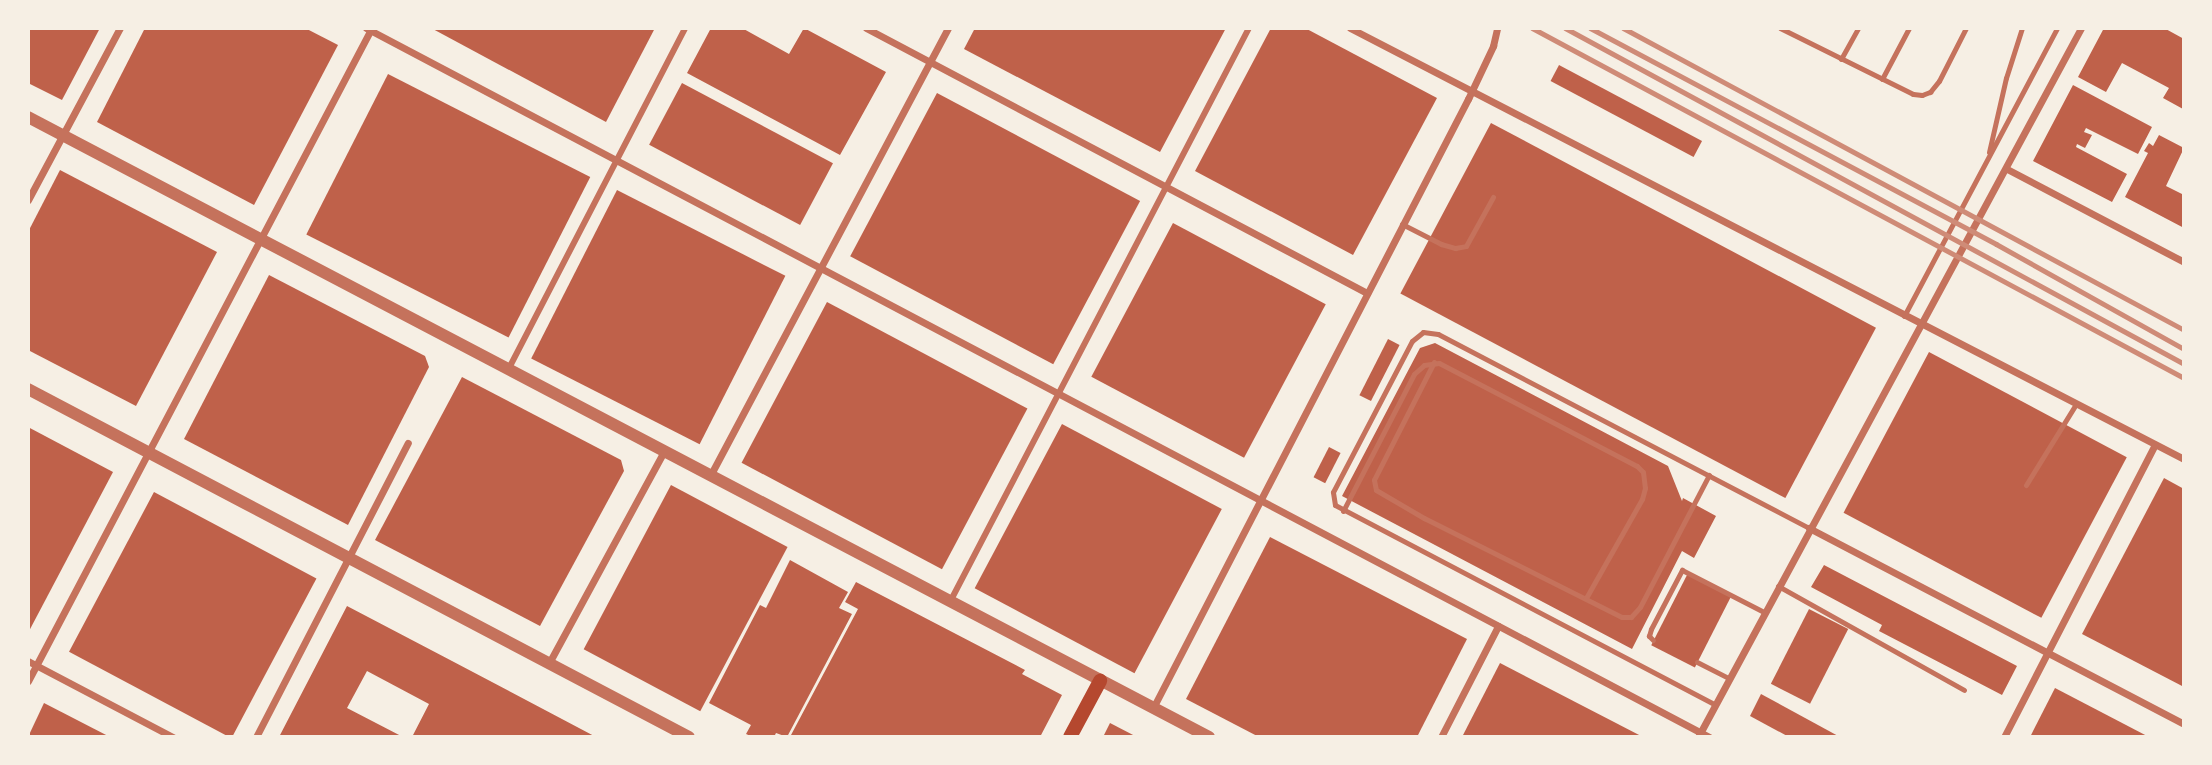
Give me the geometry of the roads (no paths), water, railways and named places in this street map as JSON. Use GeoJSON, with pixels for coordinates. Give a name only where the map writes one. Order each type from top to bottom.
{"type":"FeatureCollection","features":[{"type":"Feature","properties":{"kind":"main road"},"geometry":{"type":"LineString","coordinates":[[1070,737],[1100,681]]}},
{"type":"Feature","properties":{"kind":"street"},"geometry":{"type":"LineString","coordinates":[[28,200],[120,28]]}},
{"type":"Feature","properties":{"kind":"street"},"geometry":{"type":"LineString","coordinates":[[508,370],[685,28]]}},
{"type":"Feature","properties":{"kind":"street"},"geometry":{"type":"LineString","coordinates":[[866,28],[1367,293]]}},
{"type":"Feature","properties":{"kind":"street"},"geometry":{"type":"LineString","coordinates":[[710,475],[948,28]]}},
{"type":"Feature","properties":{"kind":"street"},"geometry":{"type":"LineString","coordinates":[[950,602],[1249,28]]}},
{"type":"Feature","properties":{"kind":"street"},"geometry":{"type":"LineString","coordinates":[[1350,28],[1920,325],[2184,459]]}},
{"type":"Feature","properties":{"kind":"street"},"geometry":{"type":"LineString","coordinates":[[1153,708],[1493,46],[1497,28]]}},
{"type":"Feature","properties":{"kind":"street"},"geometry":{"type":"LineString","coordinates":[[1699,735],[2081,28]]}},
{"type":"Feature","properties":{"kind":"street"},"geometry":{"type":"LineString","coordinates":[[28,681],[369,29],[1699,735],[1709,737]]}},
{"type":"Feature","properties":{"kind":"street"},"geometry":{"type":"LineString","coordinates":[[28,117],[1209,737]]}},
{"type":"Feature","properties":{"kind":"street"},"geometry":{"type":"LineString","coordinates":[[2007,169],[2184,262]]}},
{"type":"Feature","properties":{"kind":"street"},"geometry":{"type":"LineString","coordinates":[[28,389],[689,737]]}},
{"type":"Feature","properties":{"kind":"street"},"geometry":{"type":"LineString","coordinates":[[256,737],[408,443]]}},
{"type":"Feature","properties":{"kind":"street"},"geometry":{"type":"LineString","coordinates":[[2004,737],[2155,445]]}},
{"type":"Feature","properties":{"kind":"street"},"geometry":{"type":"LineString","coordinates":[[549,663],[664,451]]}},
{"type":"Feature","properties":{"kind":"street"},"geometry":{"type":"LineString","coordinates":[[1809,527],[2184,724]]}},
{"type":"Feature","properties":{"kind":"street"},"geometry":{"type":"LineString","coordinates":[[1441,737],[1498,626]]}},
{"type":"Feature","properties":{"kind":"street"},"geometry":{"type":"LineString","coordinates":[[28,661],[173,737]]}},
{"type":"Feature","properties":{"kind":"lane"},"geometry":{"type":"LineString","coordinates":[[1780,28],[1913,94],[1930,92],[1966,28]]}},
{"type":"Feature","properties":{"kind":"lane"},"geometry":{"type":"LineString","coordinates":[[1841,59],[1858,28]]}},
{"type":"Feature","properties":{"kind":"lane"},"geometry":{"type":"LineString","coordinates":[[1882,79],[1909,28]]}},
{"type":"Feature","properties":{"kind":"lane"},"geometry":{"type":"LineString","coordinates":[[1987,158],[2006,78],[2022,28]]}},
{"type":"Feature","properties":{"kind":"lane"},"geometry":{"type":"LineString","coordinates":[[1904,316],[2057,28]]}},
{"type":"Feature","properties":{"kind":"lane"},"geometry":{"type":"LineString","coordinates":[[1402,224],[1441,244],[1455,248],[1466,246],[1493,197]]}},
{"type":"Feature","properties":{"kind":"lane"},"geometry":{"type":"LineString","coordinates":[[1714,704],[1343,511],[1333,501],[1333,492],[1412,341],[1423,332],[1438,334],[1809,527]]}},
{"type":"Feature","properties":{"kind":"lane"},"geometry":{"type":"LineString","coordinates":[[1434,362],[1374,480],[1376,490],[1424,518],[1622,617],[1631,617],[1636,612],[1709,475]]}},
{"type":"Feature","properties":{"kind":"lane"},"geometry":{"type":"LineString","coordinates":[[1343,511],[1414,374],[1424,365],[1434,362],[1637,466],[1643,472],[1646,488],[1642,499],[1586,598]]}},
{"type":"Feature","properties":{"kind":"lane"},"geometry":{"type":"LineString","coordinates":[[2026,485],[2076,404]]}},
{"type":"Feature","properties":{"kind":"lane"},"geometry":{"type":"LineString","coordinates":[[1653,640],[1649,636],[1651,629],[1682,569],[1764,612]]}},
{"type":"Feature","properties":{"kind":"lane"},"geometry":{"type":"LineString","coordinates":[[1778,586],[1964,690]]}},
{"type":"Feature","properties":{"kind":"lane"},"geometry":{"type":"LineString","coordinates":[[1697,662],[1728,678]]}},
{"type":"Feature","properties":{"kind":"railway"},"geometry":{"type":"LineString","coordinates":[[1532,28],[2184,378]]}},
{"type":"Feature","properties":{"kind":"railway"},"geometry":{"type":"LineString","coordinates":[[1565,28],[2184,364]]}},
{"type":"Feature","properties":{"kind":"railway"},"geometry":{"type":"LineString","coordinates":[[1590,28],[1996,244],[2184,349]]}},
{"type":"Feature","properties":{"kind":"railway"},"geometry":{"type":"LineString","coordinates":[[1623,28],[2184,330]]}}]}
